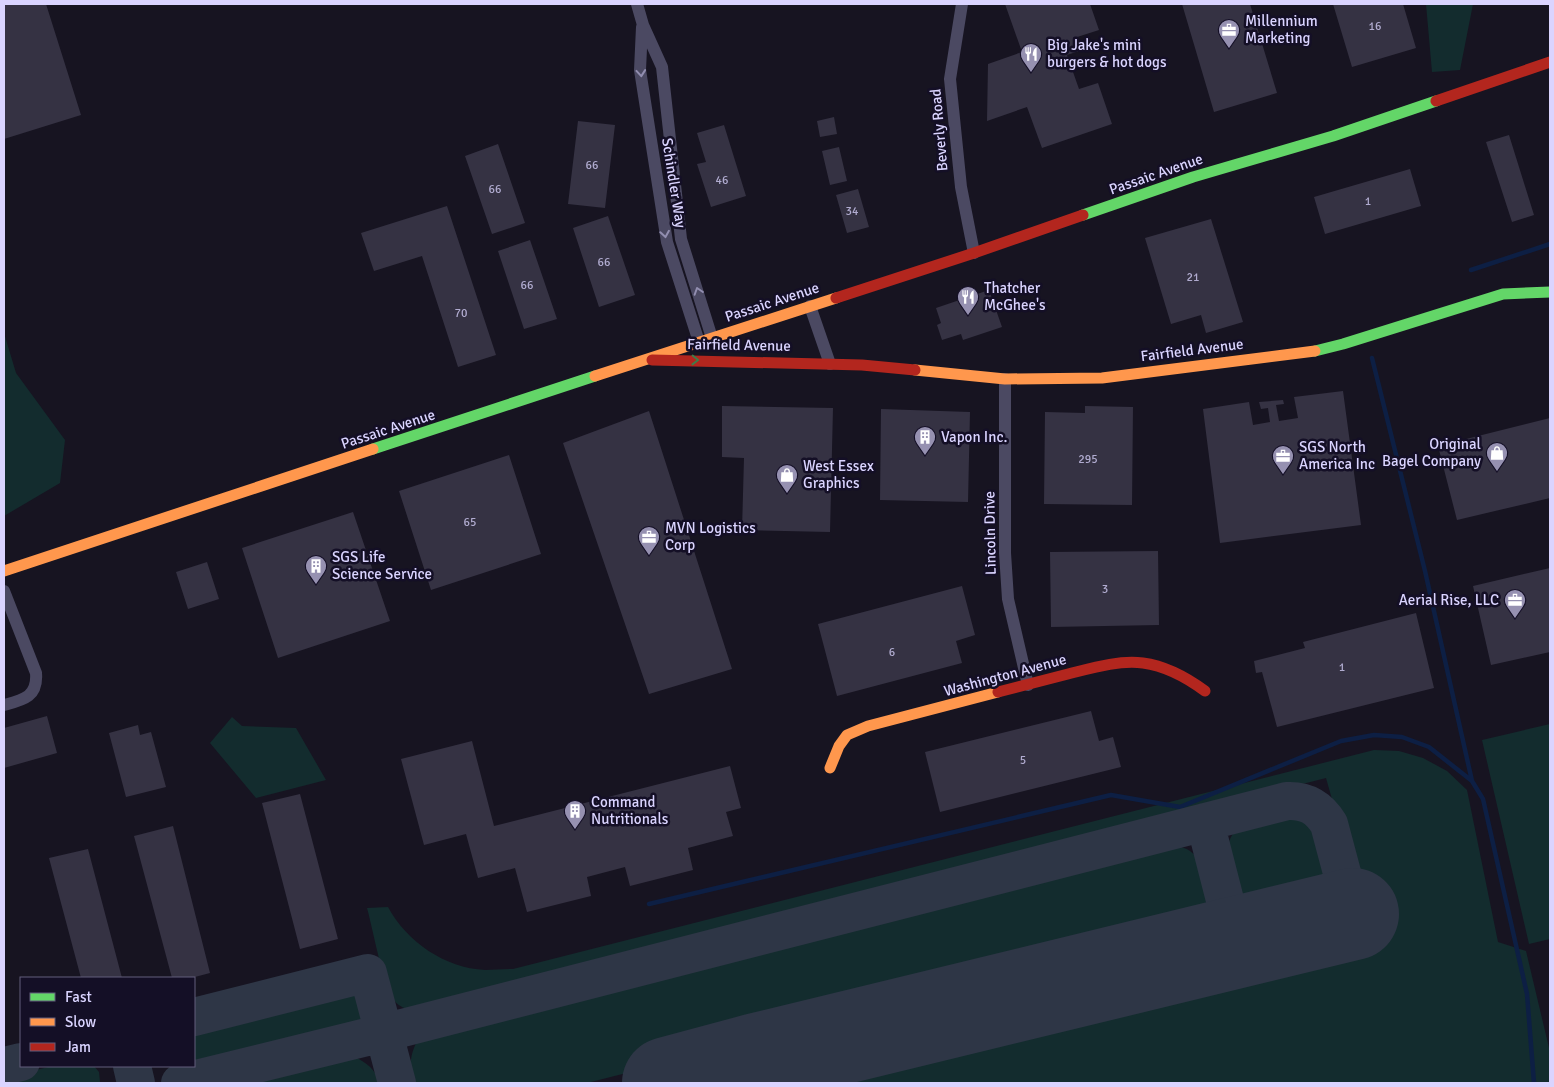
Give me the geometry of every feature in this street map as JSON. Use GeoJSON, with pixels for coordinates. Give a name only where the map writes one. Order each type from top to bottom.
{"type":"FeatureCollection","features":[{"type":"Feature","properties":{"kind":"main road","name":"Passaic Avenue"},"geometry":{"type":"LineString","coordinates":[[4,571],[974,253],[1192,177],[1341,133],[1550,62]]}},
{"type":"Feature","properties":{"kind":"main road","name":"Fairfield Avenue"},"geometry":{"type":"LineString","coordinates":[[647,359],[862,365],[1005,379],[1102,378],[1312,352],[1334,347],[1503,294],[1550,292]]}},
{"type":"Feature","properties":{"kind":"main road","name":"Washington Avenue"},"geometry":{"type":"LineString","coordinates":[[830,768],[839,746],[847,735],[868,726],[1095,667],[1133,662],[1162,666],[1188,678],[1205,691]]}},
{"type":"Feature","properties":{"kind":"street","name":"Schindler Way"},"geometry":{"type":"LineString","coordinates":[[637,4],[643,25],[662,67],[681,239],[712,338]]}},
{"type":"Feature","properties":{"kind":"street","name":"Beverly Road"},"geometry":{"type":"LineString","coordinates":[[962,4],[950,79],[961,187],[974,253]]}},
{"type":"Feature","properties":{"kind":"street","name":"Schindler Way"},"geometry":{"type":"LineString","coordinates":[[643,25],[640,70],[666,242],[699,342]]}},
{"type":"Feature","properties":{"kind":"street"},"geometry":{"type":"LineString","coordinates":[[810,306],[830,364]]}},
{"type":"Feature","properties":{"kind":"street","name":"Lincoln Drive"},"geometry":{"type":"LineString","coordinates":[[1005,379],[1005,553],[1008,599],[1028,685]]}},
{"type":"Feature","properties":{"kind":"street"},"geometry":{"type":"LineString","coordinates":[[4,591],[36,673],[37,681],[35,689],[29,696],[4,705]]}},
{"type":"Feature","properties":{"kind":"green space"},"geometry":{"type":"Polygon","coordinates":[[[1426,4],[1473,4],[1460,70],[1432,72],[1426,4]]]}},
{"type":"Feature","properties":{"kind":"green space"},"geometry":{"type":"Polygon","coordinates":[[[4,333],[16,373],[65,440],[60,483],[4,516],[4,333]]]}},
{"type":"Feature","properties":{"kind":"green space"},"geometry":{"type":"Polygon","coordinates":[[[232,717],[242,726],[296,728],[326,780],[256,798],[210,743],[232,717]]]}},
{"type":"Feature","properties":{"kind":"green space"},"geometry":{"type":"Polygon","coordinates":[[[1550,724],[1550,939],[1529,944],[1482,740],[1550,724]]]}},
{"type":"Feature","properties":{"kind":"green space"},"geometry":{"type":"Polygon","coordinates":[[[1374,750],[1399,751],[1423,758],[1447,771],[1467,790],[1498,942],[1526,951],[1550,1052],[1550,1083],[799,1083],[1371,937],[1326,778],[414,1011],[398,1004],[390,994],[382,971],[367,908],[388,907],[396,920],[416,942],[429,951],[456,964],[485,970],[513,969],[1374,750]]]}},
{"type":"Feature","properties":{"kind":"green space"},"geometry":{"type":"Polygon","coordinates":[[[1287,814],[1306,820],[1315,828],[1326,855],[1327,877],[1320,889],[1309,897],[1277,905],[1254,904],[1243,895],[1232,878],[1228,857],[1228,847],[1231,838],[1236,830],[1247,824],[1260,819],[1287,814]]]}},
{"type":"Feature","properties":{"kind":"green space"},"geometry":{"type":"Polygon","coordinates":[[[1176,845],[1188,850],[1196,857],[1206,871],[1210,889],[1208,906],[1203,917],[1181,932],[587,1083],[412,1083],[411,1059],[420,1036],[1151,849],[1176,845]]]}},
{"type":"Feature","properties":{"kind":"green space"},"geometry":{"type":"Polygon","coordinates":[[[343,991],[351,992],[360,997],[363,1007],[359,1025],[343,1031],[185,1070],[173,1067],[195,1067],[195,1030],[343,991]]]}},
{"type":"Feature","properties":{"kind":"green space"},"geometry":{"type":"Polygon","coordinates":[[[355,1057],[370,1067],[380,1083],[241,1083],[327,1061],[355,1057]]]}},
{"type":"Feature","properties":{"kind":"green space"},"geometry":{"type":"Polygon","coordinates":[[[48,1067],[95,1067],[99,1072],[100,1083],[4,1083],[4,1078],[48,1067]]]}},
{"type":"Feature","properties":{"kind":"building"},"geometry":{"type":"Polygon","coordinates":[[[4,4],[46,4],[81,115],[4,139],[4,4]]]}},
{"type":"Feature","properties":{"kind":"building","name":"Big Jake's mini burgers & hot dogs"},"geometry":{"type":"Polygon","coordinates":[[[1005,4],[1090,4],[1099,30],[1074,38],[1079,51],[1067,55],[1079,89],[1098,83],[1112,124],[1042,148],[1027,107],[987,121],[988,64],[1022,52],[1005,4]]]}},
{"type":"Feature","properties":{"kind":"building","name":"Millennium Marketing"},"geometry":{"type":"Polygon","coordinates":[[[1182,4],[1250,4],[1277,93],[1214,112],[1182,4]]]}},
{"type":"Feature","properties":{"kind":"building"},"geometry":{"type":"Polygon","coordinates":[[[1333,4],[1403,4],[1416,48],[1352,67],[1333,4]]]}},
{"type":"Feature","properties":{"kind":"building"},"geometry":{"type":"Polygon","coordinates":[[[834,117],[837,134],[820,137],[817,121],[834,117]]]}},
{"type":"Feature","properties":{"kind":"building"},"geometry":{"type":"Polygon","coordinates":[[[578,121],[615,125],[605,208],[568,204],[578,121]]]}},
{"type":"Feature","properties":{"kind":"building"},"geometry":{"type":"Polygon","coordinates":[[[724,125],[746,196],[711,207],[697,164],[706,162],[697,133],[724,125]]]}},
{"type":"Feature","properties":{"kind":"building"},"geometry":{"type":"Polygon","coordinates":[[[1509,135],[1534,215],[1512,222],[1486,142],[1509,135]]]}},
{"type":"Feature","properties":{"kind":"building"},"geometry":{"type":"Polygon","coordinates":[[[498,144],[525,223],[492,234],[465,156],[498,144]]]}},
{"type":"Feature","properties":{"kind":"building"},"geometry":{"type":"Polygon","coordinates":[[[839,147],[847,181],[830,185],[822,151],[839,147]]]}},
{"type":"Feature","properties":{"kind":"building"},"geometry":{"type":"Polygon","coordinates":[[[1410,169],[1421,206],[1325,234],[1314,197],[1410,169]]]}},
{"type":"Feature","properties":{"kind":"building"},"geometry":{"type":"Polygon","coordinates":[[[858,189],[869,227],[847,233],[836,195],[858,189]]]}},
{"type":"Feature","properties":{"kind":"building"},"geometry":{"type":"Polygon","coordinates":[[[447,206],[496,355],[458,367],[422,256],[374,271],[361,233],[447,206]]]}},
{"type":"Feature","properties":{"kind":"building"},"geometry":{"type":"Polygon","coordinates":[[[608,216],[635,295],[599,307],[573,228],[608,216]]]}},
{"type":"Feature","properties":{"kind":"building"},"geometry":{"type":"Polygon","coordinates":[[[1211,219],[1243,322],[1206,333],[1201,315],[1171,324],[1145,238],[1211,219]]]}},
{"type":"Feature","properties":{"kind":"building"},"geometry":{"type":"Polygon","coordinates":[[[530,240],[557,319],[524,329],[498,251],[530,240]]]}},
{"type":"Feature","properties":{"kind":"building","name":"Thatcher McGhee's"},"geometry":{"type":"Polygon","coordinates":[[[989,290],[1002,327],[963,340],[961,334],[942,340],[937,325],[941,323],[936,308],[989,290]]]}},
{"type":"Feature","properties":{"kind":"building","name":"SGS North America Inc"},"geometry":{"type":"Polygon","coordinates":[[[1343,391],[1361,525],[1220,543],[1203,409],[1249,402],[1253,425],[1270,422],[1268,408],[1261,409],[1259,402],[1283,400],[1284,404],[1276,405],[1279,421],[1298,418],[1294,397],[1343,391]]]}},
{"type":"Feature","properties":{"kind":"building","name":"West Essex Graphics"},"geometry":{"type":"Polygon","coordinates":[[[722,406],[833,408],[830,532],[742,530],[744,458],[722,457],[722,406]]]}},
{"type":"Feature","properties":{"kind":"building"},"geometry":{"type":"Polygon","coordinates":[[[1085,406],[1133,407],[1132,505],[1044,504],[1045,412],[1085,413],[1085,406]]]}},
{"type":"Feature","properties":{"kind":"building","name":"Vapon Inc."},"geometry":{"type":"Polygon","coordinates":[[[881,409],[970,412],[968,502],[880,500],[881,409]]]}},
{"type":"Feature","properties":{"kind":"building","name":"MVN Logistics Corp"},"geometry":{"type":"Polygon","coordinates":[[[649,411],[732,669],[649,694],[563,443],[649,411]]]}},
{"type":"Feature","properties":{"kind":"building","name":"Original Bagel Company"},"geometry":{"type":"Polygon","coordinates":[[[1550,418],[1550,498],[1457,520],[1438,446],[1550,418]]]}},
{"type":"Feature","properties":{"kind":"building"},"geometry":{"type":"Polygon","coordinates":[[[509,455],[541,554],[431,590],[399,491],[509,455]]]}},
{"type":"Feature","properties":{"kind":"building","name":"SGS Life Science Service"},"geometry":{"type":"Polygon","coordinates":[[[353,512],[390,621],[278,658],[242,548],[353,512]]]}},
{"type":"Feature","properties":{"kind":"building"},"geometry":{"type":"Polygon","coordinates":[[[1158,551],[1159,625],[1051,627],[1050,552],[1158,551]]]}},
{"type":"Feature","properties":{"kind":"building"},"geometry":{"type":"Polygon","coordinates":[[[207,562],[219,599],[188,609],[176,572],[207,562]]]}},
{"type":"Feature","properties":{"kind":"building","name":"Aerial Rise, LLC"},"geometry":{"type":"Polygon","coordinates":[[[1550,568],[1550,652],[1491,665],[1473,586],[1550,568]]]}},
{"type":"Feature","properties":{"kind":"building"},"geometry":{"type":"Polygon","coordinates":[[[962,586],[975,635],[956,641],[962,663],[837,696],[818,624],[962,586]]]}},
{"type":"Feature","properties":{"kind":"building"},"geometry":{"type":"Polygon","coordinates":[[[1416,613],[1434,688],[1277,727],[1262,672],[1256,673],[1254,661],[1305,648],[1303,642],[1416,613]]]}},
{"type":"Feature","properties":{"kind":"building"},"geometry":{"type":"Polygon","coordinates":[[[1091,711],[1099,741],[1113,737],[1121,767],[940,812],[925,752],[1091,711]]]}},
{"type":"Feature","properties":{"kind":"building"},"geometry":{"type":"Polygon","coordinates":[[[47,716],[57,753],[4,768],[4,728],[47,716]]]}},
{"type":"Feature","properties":{"kind":"building"},"geometry":{"type":"Polygon","coordinates":[[[138,725],[140,735],[151,732],[166,787],[126,797],[109,733],[138,725]]]}},
{"type":"Feature","properties":{"kind":"building","name":"Command Nutritionals"},"geometry":{"type":"Polygon","coordinates":[[[472,741],[494,826],[730,766],[741,808],[726,812],[733,836],[688,848],[693,870],[630,886],[625,867],[587,877],[591,896],[527,912],[515,868],[478,878],[466,834],[424,845],[401,759],[472,741]]]}},
{"type":"Feature","properties":{"kind":"building"},"geometry":{"type":"Polygon","coordinates":[[[300,794],[338,939],[300,949],[262,803],[300,794]]]}},
{"type":"Feature","properties":{"kind":"building"},"geometry":{"type":"Polygon","coordinates":[[[173,826],[210,973],[195,977],[172,977],[134,836],[173,826]]]}},
{"type":"Feature","properties":{"kind":"building"},"geometry":{"type":"Polygon","coordinates":[[[88,849],[122,977],[81,977],[49,858],[88,849]]]}},
{"type":"Feature","properties":{"kind":"waterway"},"geometry":{"type":"LineString","coordinates":[[1471,270],[1550,244]]}},
{"type":"Feature","properties":{"kind":"waterway"},"geometry":{"type":"LineString","coordinates":[[1372,358],[1425,571],[1472,781]]}},
{"type":"Feature","properties":{"kind":"waterway"},"geometry":{"type":"LineString","coordinates":[[649,904],[1111,795],[1180,807],[1341,741],[1374,735],[1402,737],[1429,747],[1472,781],[1483,799],[1527,994],[1534,1083]]}},
{"type":"Feature","properties":{"kind":"taxiway"},"geometry":{"type":"LineString","coordinates":[[180,1083],[383,1033],[1287,801],[1301,802],[1312,806],[1317,809],[1329,824],[1353,914]]}},
{"type":"Feature","properties":{"kind":"taxiway"},"geometry":{"type":"LineString","coordinates":[[1205,822],[1236,943]]}},
{"type":"Feature","properties":{"kind":"taxiway"},"geometry":{"type":"LineString","coordinates":[[195,1017],[368,973],[397,1083]]}},
{"type":"Feature","properties":{"kind":"taxiway"},"geometry":{"type":"LineString","coordinates":[[4,1066],[20,1062]]}},
{"type":"Feature","properties":{"kind":"taxiway"},"geometry":{"type":"LineString","coordinates":[[132,1067],[136,1083]]}},
{"type":"Feature","properties":{"kind":"runway"},"geometry":{"type":"LineString","coordinates":[[668,1083],[757,1059],[1353,914]]}},
{"type":"Feature","properties":{"kind":"traffic: fast"},"geometry":{"type":"LineString","coordinates":[[1083,215],[1193,177],[1333,136],[1436,101]]}},
{"type":"Feature","properties":{"kind":"traffic: fast"},"geometry":{"type":"LineString","coordinates":[[1315,351],[1503,294],[1550,292]]}},
{"type":"Feature","properties":{"kind":"traffic: fast"},"geometry":{"type":"LineString","coordinates":[[373,449],[595,376]]}},
{"type":"Feature","properties":{"kind":"traffic: slow"},"geometry":{"type":"LineString","coordinates":[[595,376],[836,298]]}},
{"type":"Feature","properties":{"kind":"traffic: slow"},"geometry":{"type":"LineString","coordinates":[[915,370],[1005,379],[1102,378],[1315,351]]}},
{"type":"Feature","properties":{"kind":"traffic: slow"},"geometry":{"type":"LineString","coordinates":[[4,571],[373,449]]}},
{"type":"Feature","properties":{"kind":"traffic: slow"},"geometry":{"type":"LineString","coordinates":[[830,768],[839,746],[847,735],[868,726],[998,692]]}},
{"type":"Feature","properties":{"kind":"traffic: jam"},"geometry":{"type":"LineString","coordinates":[[1436,101],[1550,62]]}},
{"type":"Feature","properties":{"kind":"traffic: jam"},"geometry":{"type":"LineString","coordinates":[[836,298],[1083,215]]}},
{"type":"Feature","properties":{"kind":"traffic: jam"},"geometry":{"type":"LineString","coordinates":[[652,360],[862,365],[915,370]]}},
{"type":"Feature","properties":{"kind":"traffic: jam"},"geometry":{"type":"LineString","coordinates":[[998,692],[1096,667],[1134,662],[1168,669],[1205,691]]}},
{"type":"Feature","properties":{"kind":"place","name":"Millennium Marketing"},"geometry":{"type":"Point","coordinates":[1229,49]}},
{"type":"Feature","properties":{"kind":"place","name":"Big Jake's mini burgers & hot dogs"},"geometry":{"type":"Point","coordinates":[1031,73]}},
{"type":"Feature","properties":{"kind":"place","name":"Thatcher McGhee's"},"geometry":{"type":"Point","coordinates":[968,316]}},
{"type":"Feature","properties":{"kind":"place","name":"Vapon Inc."},"geometry":{"type":"Point","coordinates":[925,456]}},
{"type":"Feature","properties":{"kind":"place","name":"Original Bagel Company"},"geometry":{"type":"Point","coordinates":[1497,472]}},
{"type":"Feature","properties":{"kind":"place","name":"SGS North America Inc"},"geometry":{"type":"Point","coordinates":[1283,475]}},
{"type":"Feature","properties":{"kind":"place","name":"West Essex Graphics"},"geometry":{"type":"Point","coordinates":[787,494]}},
{"type":"Feature","properties":{"kind":"place","name":"MVN Logistics Corp"},"geometry":{"type":"Point","coordinates":[649,556]}},
{"type":"Feature","properties":{"kind":"place","name":"SGS Life Science Service"},"geometry":{"type":"Point","coordinates":[316,585]}},
{"type":"Feature","properties":{"kind":"place","name":"Aerial Rise, LLC"},"geometry":{"type":"Point","coordinates":[1515,619]}},
{"type":"Feature","properties":{"kind":"place","name":"Command Nutritionals"},"geometry":{"type":"Point","coordinates":[575,830]}}]}
